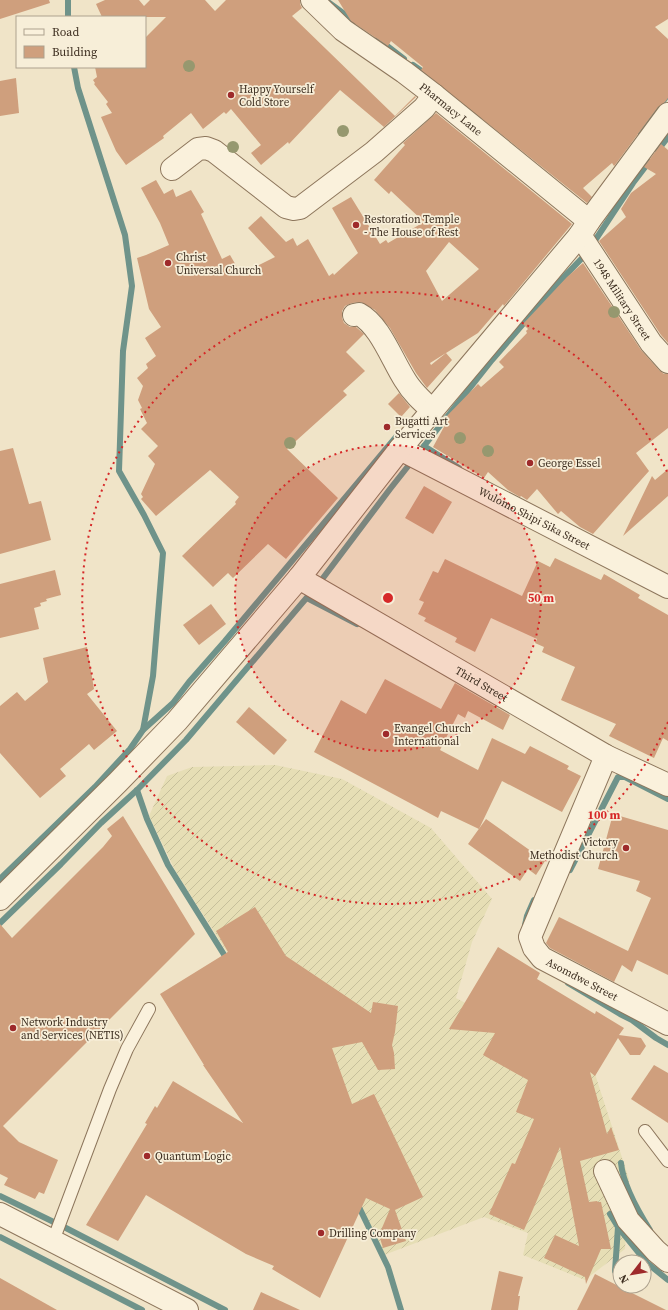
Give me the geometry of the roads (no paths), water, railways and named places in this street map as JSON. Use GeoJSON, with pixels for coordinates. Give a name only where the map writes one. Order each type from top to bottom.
{"type":"FeatureCollection","features":[{"type":"Feature","properties":{"kind":"street","name":"Pharmacy Lane"},"geometry":{"type":"LineString","coordinates":[[312,0],[343,30],[404,72],[434,95],[584,228]]}},
{"type":"Feature","properties":{"kind":"street"},"geometry":{"type":"LineString","coordinates":[[172,169],[198,149],[206,148],[214,151],[286,207],[294,209],[300,208],[374,152],[424,108],[434,95]]}},
{"type":"Feature","properties":{"kind":"street"},"geometry":{"type":"LineString","coordinates":[[0,900],[177,721],[299,578],[400,449],[584,228],[668,114]]}},
{"type":"Feature","properties":{"kind":"street","name":"1948 Military Street"},"geometry":{"type":"LineString","coordinates":[[584,228],[651,343],[668,362]]}},
{"type":"Feature","properties":{"kind":"street"},"geometry":{"type":"LineString","coordinates":[[354,315],[359,314],[366,318],[374,326],[405,380],[413,391],[432,410]]}},
{"type":"Feature","properties":{"kind":"street","name":"Wulomo Shipi Sika Street"},"geometry":{"type":"LineString","coordinates":[[400,449],[668,587]]}},
{"type":"Feature","properties":{"kind":"street","name":"Third Street"},"geometry":{"type":"LineString","coordinates":[[299,578],[606,756],[668,785]]}},
{"type":"Feature","properties":{"kind":"street","name":"Asomdwe Street"},"geometry":{"type":"LineString","coordinates":[[606,756],[530,936],[534,948],[542,958],[668,1024]]}},
{"type":"Feature","properties":{"kind":"street"},"geometry":{"type":"LineString","coordinates":[[605,1170],[628,1220],[656,1251],[668,1261]]}},
{"type":"Feature","properties":{"kind":"street"},"geometry":{"type":"LineString","coordinates":[[0,1214],[187,1310]]}},
{"type":"Feature","properties":{"kind":"lane"},"geometry":{"type":"LineString","coordinates":[[53,1241],[110,1089],[127,1049],[149,1009]]}},
{"type":"Feature","properties":{"kind":"lane"},"geometry":{"type":"LineString","coordinates":[[645,1131],[668,1161]]}},
{"type":"Feature","properties":{"kind":"waterway"},"geometry":{"type":"LineString","coordinates":[[68,0],[68,16]]}},
{"type":"Feature","properties":{"kind":"waterway"},"geometry":{"type":"LineString","coordinates":[[328,2],[354,21]]}},
{"type":"Feature","properties":{"kind":"waterway"},"geometry":{"type":"LineString","coordinates":[[378,39],[404,59]]}},
{"type":"Feature","properties":{"kind":"waterway"},"geometry":{"type":"LineString","coordinates":[[413,65],[433,79]]}},
{"type":"Feature","properties":{"kind":"waterway"},"geometry":{"type":"LineString","coordinates":[[74,68],[78,88],[125,235],[132,286],[123,351],[119,471],[144,515],[163,553],[153,676],[143,730]]}},
{"type":"Feature","properties":{"kind":"waterway"},"geometry":{"type":"LineString","coordinates":[[641,133],[668,94]]}},
{"type":"Feature","properties":{"kind":"waterway"},"geometry":{"type":"LineString","coordinates":[[467,106],[476,114],[480,122]]}},
{"type":"Feature","properties":{"kind":"waterway"},"geometry":{"type":"LineString","coordinates":[[658,150],[668,137]]}},
{"type":"Feature","properties":{"kind":"waterway"},"geometry":{"type":"LineString","coordinates":[[592,245],[633,183],[649,162]]}},
{"type":"Feature","properties":{"kind":"waterway"},"geometry":{"type":"LineString","coordinates":[[0,923],[101,823],[137,790],[186,740],[320,582],[390,489],[492,360],[560,281],[587,253]]}},
{"type":"Feature","properties":{"kind":"waterway"},"geometry":{"type":"LineString","coordinates":[[0,879],[95,787],[130,749],[143,730],[173,703],[189,682],[396,437]]}},
{"type":"Feature","properties":{"kind":"waterway"},"geometry":{"type":"LineString","coordinates":[[424,446],[459,468]]}},
{"type":"Feature","properties":{"kind":"waterway"},"geometry":{"type":"LineString","coordinates":[[307,598],[357,624]]}},
{"type":"Feature","properties":{"kind":"waterway"},"geometry":{"type":"LineString","coordinates":[[570,870],[618,777],[625,777],[668,799]]}},
{"type":"Feature","properties":{"kind":"waterway"},"geometry":{"type":"LineString","coordinates":[[137,790],[147,819],[168,865],[228,961]]}},
{"type":"Feature","properties":{"kind":"waterway"},"geometry":{"type":"LineString","coordinates":[[525,925],[534,900]]}},
{"type":"Feature","properties":{"kind":"waterway"},"geometry":{"type":"LineString","coordinates":[[568,983],[632,1020],[668,1045]]}},
{"type":"Feature","properties":{"kind":"waterway"},"geometry":{"type":"LineString","coordinates":[[621,1163],[628,1189],[650,1230]]}},
{"type":"Feature","properties":{"kind":"waterway"},"geometry":{"type":"LineString","coordinates":[[0,1196],[64,1227],[225,1310]]}},
{"type":"Feature","properties":{"kind":"waterway"},"geometry":{"type":"LineString","coordinates":[[357,1203],[388,1267],[401,1310]]}},
{"type":"Feature","properties":{"kind":"waterway"},"geometry":{"type":"LineString","coordinates":[[610,1214],[618,1227],[647,1263],[668,1280]]}},
{"type":"Feature","properties":{"kind":"waterway"},"geometry":{"type":"LineString","coordinates":[[616,1254],[618,1227]]}},
{"type":"Feature","properties":{"kind":"waterway"},"geometry":{"type":"LineString","coordinates":[[0,1237],[142,1310]]}},
{"type":"Feature","properties":{"kind":"place","name":"Happy Yourself Cold Store"},"geometry":{"type":"Point","coordinates":[231,95]}},
{"type":"Feature","properties":{"kind":"place","name":"Restoration Temple - The House of Rest"},"geometry":{"type":"Point","coordinates":[356,225]}},
{"type":"Feature","properties":{"kind":"place","name":"Christ Universal Church"},"geometry":{"type":"Point","coordinates":[168,263]}},
{"type":"Feature","properties":{"kind":"place","name":"Bugatti Art Services"},"geometry":{"type":"Point","coordinates":[387,427]}},
{"type":"Feature","properties":{"kind":"place","name":"George Essel"},"geometry":{"type":"Point","coordinates":[530,463]}},
{"type":"Feature","properties":{"kind":"place","name":"Evangel Church International"},"geometry":{"type":"Point","coordinates":[386,734]}},
{"type":"Feature","properties":{"kind":"place","name":"Victory Methodist Church"},"geometry":{"type":"Point","coordinates":[626,848]}},
{"type":"Feature","properties":{"kind":"place","name":"Network Industry and Services (NETIS)"},"geometry":{"type":"Point","coordinates":[13,1028]}},
{"type":"Feature","properties":{"kind":"place","name":"Quantum Logic"},"geometry":{"type":"Point","coordinates":[147,1156]}},
{"type":"Feature","properties":{"kind":"place","name":"Drilling Company"},"geometry":{"type":"Point","coordinates":[321,1233]}}]}
